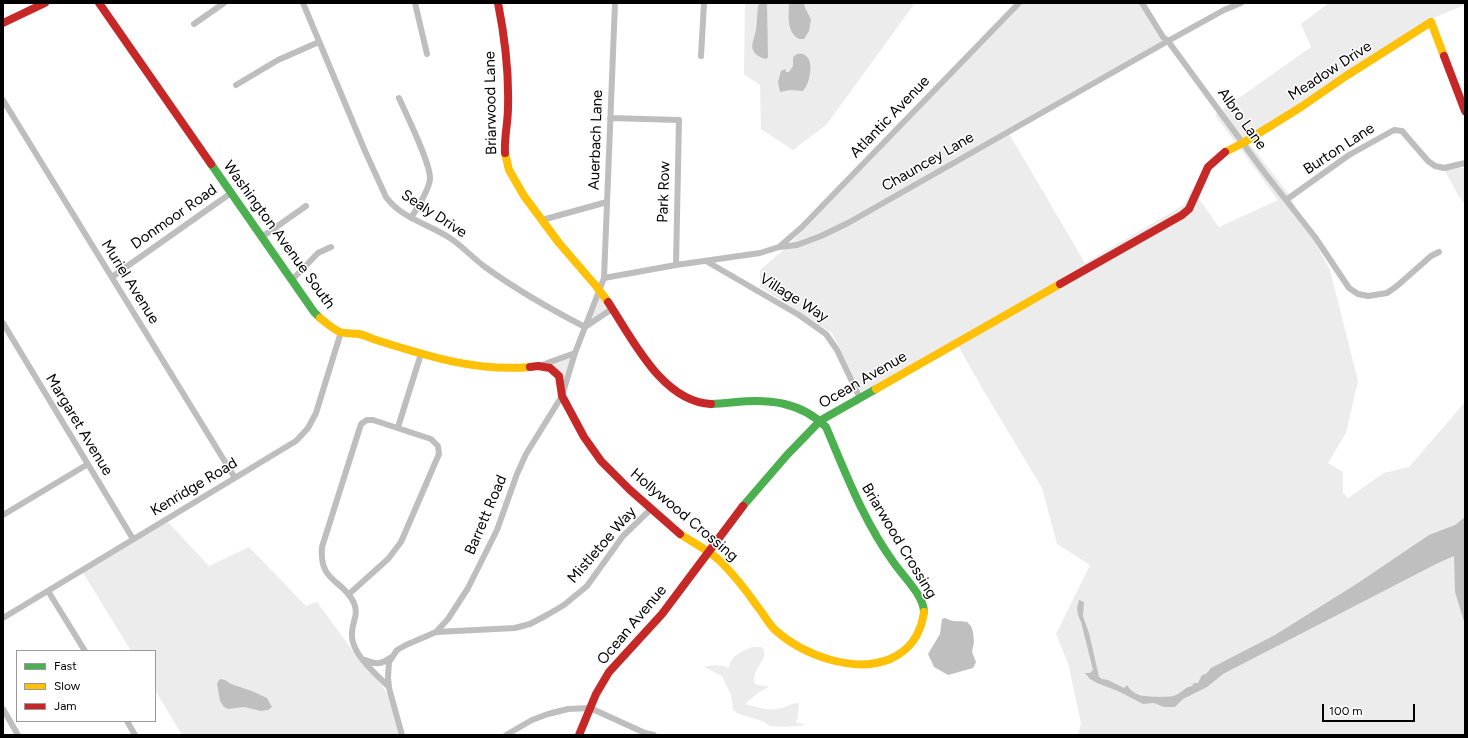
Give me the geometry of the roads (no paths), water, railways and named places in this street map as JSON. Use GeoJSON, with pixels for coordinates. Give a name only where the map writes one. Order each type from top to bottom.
{"type":"FeatureCollection","features":[{"type":"Feature","properties":{"kind":"street"},"geometry":{"type":"LineString","coordinates":[[3,23],[44,3]]}},
{"type":"Feature","properties":{"kind":"street","name":"Washington Avenue South"},"geometry":{"type":"LineString","coordinates":[[99,3],[314,312],[330,326],[341,332],[358,334],[452,362],[517,368],[538,366],[575,354]]}},
{"type":"Feature","properties":{"kind":"street"},"geometry":{"type":"LineString","coordinates":[[194,24],[224,3]]}},
{"type":"Feature","properties":{"kind":"street","name":"Sealy Drive"},"geometry":{"type":"LineString","coordinates":[[303,3],[365,151],[386,196],[396,209],[451,238],[485,266],[521,291],[550,309],[586,327]]}},
{"type":"Feature","properties":{"kind":"street"},"geometry":{"type":"LineString","coordinates":[[415,3],[427,54]]}},
{"type":"Feature","properties":{"kind":"street","name":"Briarwood Lane"},"geometry":{"type":"LineString","coordinates":[[498,3],[504,32],[507,68],[508,110],[505,160],[516,184],[542,220],[563,248],[600,291]]}},
{"type":"Feature","properties":{"kind":"street","name":"Auerbach Lane"},"geometry":{"type":"LineString","coordinates":[[604,278],[615,3]]}},
{"type":"Feature","properties":{"kind":"street"},"geometry":{"type":"LineString","coordinates":[[701,56],[704,3]]}},
{"type":"Feature","properties":{"kind":"street","name":"Atlantic Avenue"},"geometry":{"type":"LineString","coordinates":[[780,247],[1019,3]]}},
{"type":"Feature","properties":{"kind":"street","name":"Albro Lane"},"geometry":{"type":"LineString","coordinates":[[1142,3],[1163,37],[1168,41],[1323,249],[1349,288],[1358,294],[1368,296],[1386,293],[1397,286],[1431,256],[1439,252]]}},
{"type":"Feature","properties":{"kind":"street","name":"Chauncey Lane"},"geometry":{"type":"LineString","coordinates":[[604,278],[676,265],[760,253],[780,247],[797,245],[810,240],[848,223],[1168,41],[1224,10],[1241,3]]}},
{"type":"Feature","properties":{"kind":"street","name":"Meadow Drive"},"geometry":{"type":"LineString","coordinates":[[1243,143],[1431,22],[1465,111]]}},
{"type":"Feature","properties":{"kind":"street"},"geometry":{"type":"LineString","coordinates":[[236,85],[278,60],[319,42]]}},
{"type":"Feature","properties":{"kind":"street"},"geometry":{"type":"LineString","coordinates":[[399,98],[425,159],[430,175],[429,186],[411,218]]}},
{"type":"Feature","properties":{"kind":"street","name":"Muriel Avenue"},"geometry":{"type":"LineString","coordinates":[[3,100],[235,478]]}},
{"type":"Feature","properties":{"kind":"street","name":"Park Row"},"geometry":{"type":"LineString","coordinates":[[610,118],[679,120],[676,265]]}},
{"type":"Feature","properties":{"kind":"street","name":"Burton Lane"},"geometry":{"type":"LineString","coordinates":[[1286,200],[1348,155],[1394,130],[1402,131],[1428,161],[1435,166],[1444,168],[1465,163]]}},
{"type":"Feature","properties":{"kind":"street","name":"Ocean Avenue"},"geometry":{"type":"LineString","coordinates":[[578,735],[608,674],[624,654],[659,618],[706,552],[768,475],[821,420],[1182,215],[1189,208],[1212,162],[1227,150],[1243,143]]}},
{"type":"Feature","properties":{"kind":"street","name":"Donmoor Road"},"geometry":{"type":"LineString","coordinates":[[112,277],[231,193]]}},
{"type":"Feature","properties":{"kind":"street"},"geometry":{"type":"LineString","coordinates":[[542,220],[607,202]]}},
{"type":"Feature","properties":{"kind":"street"},"geometry":{"type":"LineString","coordinates":[[262,236],[306,206]]}},
{"type":"Feature","properties":{"kind":"street"},"geometry":{"type":"LineString","coordinates":[[292,280],[318,253],[331,247]]}},
{"type":"Feature","properties":{"kind":"street","name":"Village Way"},"geometry":{"type":"LineString","coordinates":[[706,261],[799,315],[826,334],[837,350],[860,398]]}},
{"type":"Feature","properties":{"kind":"street"},"geometry":{"type":"LineString","coordinates":[[600,291],[604,278]]}},
{"type":"Feature","properties":{"kind":"street","name":"Barrett Road"},"geometry":{"type":"LineString","coordinates":[[362,659],[378,664],[385,661],[397,650],[436,632],[448,620],[468,588],[497,530],[517,474],[526,454],[562,396],[575,354],[600,291]]}},
{"type":"Feature","properties":{"kind":"street","name":"Briarwood Crossing"},"geometry":{"type":"LineString","coordinates":[[600,291],[639,351],[660,377],[675,390],[692,400],[703,403],[718,404],[753,401],[776,402],[791,405],[811,413],[821,420],[832,438],[858,503],[878,539],[923,604],[924,615],[922,626],[909,645]]}},
{"type":"Feature","properties":{"kind":"street"},"geometry":{"type":"LineString","coordinates":[[586,327],[612,309]]}},
{"type":"Feature","properties":{"kind":"street","name":"Margaret Avenue"},"geometry":{"type":"LineString","coordinates":[[3,323],[133,539]]}},
{"type":"Feature","properties":{"kind":"street","name":"Kenridge Road"},"geometry":{"type":"LineString","coordinates":[[3,618],[296,441],[308,428],[316,412],[341,332]]}},
{"type":"Feature","properties":{"kind":"street"},"geometry":{"type":"LineString","coordinates":[[398,427],[421,354]]}},
{"type":"Feature","properties":{"kind":"street","name":"Washington Avenue South"},"geometry":{"type":"LineString","coordinates":[[538,366],[550,368],[559,376],[562,396]]}},
{"type":"Feature","properties":{"kind":"street","name":"Hollywood Crossing"},"geometry":{"type":"LineString","coordinates":[[562,396],[584,437],[601,461],[677,532],[719,560],[734,576],[774,629],[791,642],[813,654],[840,662],[856,664],[880,663],[898,656],[909,645]]}},
{"type":"Feature","properties":{"kind":"street"},"geometry":{"type":"LineString","coordinates":[[349,594],[388,558],[401,542],[439,454],[438,446],[431,439],[373,420],[367,420],[361,424],[322,547],[322,563],[331,578],[349,594],[356,611],[352,633],[353,645],[362,659],[389,688]]}},
{"type":"Feature","properties":{"kind":"street"},"geometry":{"type":"LineString","coordinates":[[3,515],[88,464]]}},
{"type":"Feature","properties":{"kind":"street","name":"Mistletoe Way"},"geometry":{"type":"LineString","coordinates":[[436,632],[515,628],[530,624],[547,615],[564,605],[587,586],[623,536],[651,509]]}},
{"type":"Feature","properties":{"kind":"street"},"geometry":{"type":"LineString","coordinates":[[48,591],[84,650]]}},
{"type":"Feature","properties":{"kind":"street"},"geometry":{"type":"LineString","coordinates":[[391,657],[388,666],[389,688],[402,735]]}},
{"type":"Feature","properties":{"kind":"street"},"geometry":{"type":"LineString","coordinates":[[506,735],[532,720],[548,714],[568,709],[590,708],[645,733],[654,735]]}},
{"type":"Feature","properties":{"kind":"street"},"geometry":{"type":"LineString","coordinates":[[3,709],[18,735]]}},
{"type":"Feature","properties":{"kind":"street"},"geometry":{"type":"LineString","coordinates":[[128,722],[135,735]]}}]}
